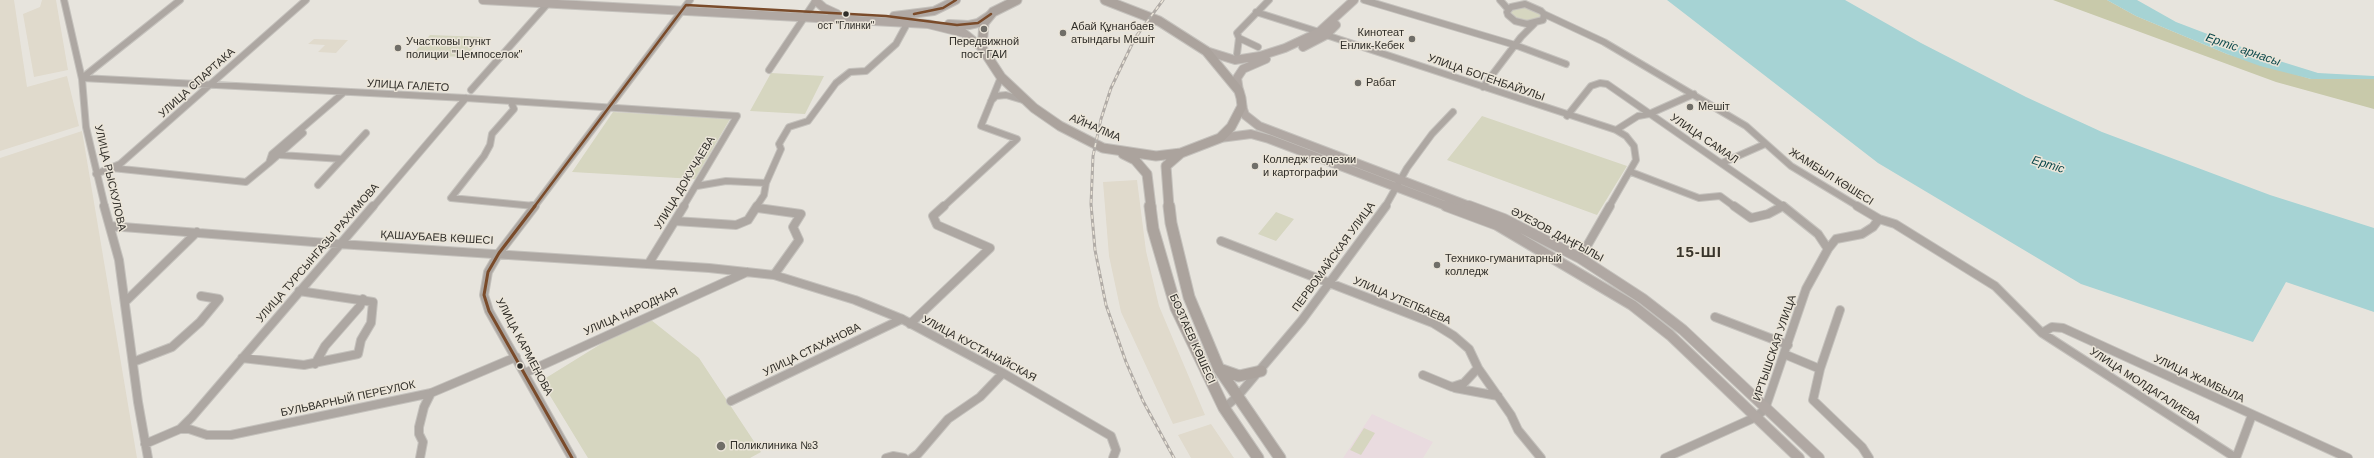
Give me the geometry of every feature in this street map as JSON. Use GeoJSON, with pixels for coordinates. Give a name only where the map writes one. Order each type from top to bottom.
{"type":"FeatureCollection","features":[{"type":"Feature","properties":{"kind":"highway"},"geometry":{"type":"LineString","coordinates":[[982,48],[982,29],[992,13],[995,0]]}},
{"type":"Feature","properties":{"kind":"highway"},"geometry":{"type":"LineString","coordinates":[[992,13],[1016,0]]}},
{"type":"Feature","properties":{"kind":"highway"},"geometry":{"type":"LineString","coordinates":[[1109,1],[1159,21],[1206,51],[1239,91],[1242,106]]}},
{"type":"Feature","properties":{"kind":"highway","name":"АЙНАЛМА"},"geometry":{"type":"LineString","coordinates":[[982,48],[1001,77],[1026,101],[1060,126],[1103,148],[1120,152],[1156,156],[1181,153],[1220,138],[1232,127],[1242,106]]}},
{"type":"Feature","properties":{"kind":"highway","name":"БОЗТАЕВ КӨШЕСІ"},"geometry":{"type":"LineString","coordinates":[[1120,152],[1135,160],[1147,174],[1153,229],[1176,308],[1224,408],[1258,458]]}},
{"type":"Feature","properties":{"kind":"highway","name":"БОЗТАЕВ КӨШЕСІ"},"geometry":{"type":"LineString","coordinates":[[1181,153],[1166,166],[1165,173],[1171,223],[1189,297],[1219,369],[1280,458]]}},
{"type":"Feature","properties":{"kind":"highway"},"geometry":{"type":"LineString","coordinates":[[1219,369],[1239,376],[1261,370]]}},
{"type":"Feature","properties":{"kind":"main road"},"geometry":{"type":"LineString","coordinates":[[483,0],[686,5]]}},
{"type":"Feature","properties":{"kind":"main road"},"geometry":{"type":"LineString","coordinates":[[574,0],[686,5],[908,22],[950,28],[964,33],[982,48]]}},
{"type":"Feature","properties":{"kind":"main road"},"geometry":{"type":"LineString","coordinates":[[816,0],[824,8],[837,14]]}},
{"type":"Feature","properties":{"kind":"main road"},"geometry":{"type":"LineString","coordinates":[[886,16],[927,12],[943,8],[956,0]]}},
{"type":"Feature","properties":{"kind":"main road"},"geometry":{"type":"LineString","coordinates":[[1206,51],[1222,58],[1235,60],[1248,59],[1285,48],[1322,34],[1354,0]]}},
{"type":"Feature","properties":{"kind":"main road"},"geometry":{"type":"LineString","coordinates":[[1239,91],[1238,78],[1244,69],[1262,61],[1291,52],[1322,34],[1362,0]]}},
{"type":"Feature","properties":{"kind":"main road"},"geometry":{"type":"LineString","coordinates":[[808,15],[837,14],[886,16],[969,25],[978,22],[992,13]]}},
{"type":"Feature","properties":{"kind":"main road","name":"ӘУЕЗОВ ДАҢҒЫЛЫ"},"geometry":{"type":"LineString","coordinates":[[1242,106],[1245,115],[1259,126],[1400,183],[1497,225],[1582,273],[1632,306],[1670,335],[1799,458]]}},
{"type":"Feature","properties":{"kind":"main road","name":"ӘУЕЗОВ ДАҢҒЫЛЫ"},"geometry":{"type":"LineString","coordinates":[[1220,138],[1251,134],[1269,139],[1504,220],[1580,258],[1643,299],[1683,330],[1765,409],[1819,458]]}},
{"type":"Feature","properties":{"kind":"street","name":"УЛИЦА РЫСКУЛОВА"},"geometry":{"type":"LineString","coordinates":[[64,0],[82,78],[86,127],[96,174],[119,260],[144,444],[148,458]]}},
{"type":"Feature","properties":{"kind":"street"},"geometry":{"type":"LineString","coordinates":[[82,78],[180,0]]}},
{"type":"Feature","properties":{"kind":"street","name":"УЛИЦА СПАРТАКА"},"geometry":{"type":"LineString","coordinates":[[96,174],[120,164],[306,0]]}},
{"type":"Feature","properties":{"kind":"street"},"geometry":{"type":"LineString","coordinates":[[769,70],[808,15],[816,0]]}},
{"type":"Feature","properties":{"kind":"street"},"geometry":{"type":"LineString","coordinates":[[1238,54],[1239,38],[1236,33],[1269,0]]}},
{"type":"Feature","properties":{"kind":"street"},"geometry":{"type":"LineString","coordinates":[[1362,0],[1515,45],[1566,64]]}},
{"type":"Feature","properties":{"kind":"street"},"geometry":{"type":"LineString","coordinates":[[1500,0],[1508,9],[1508,15],[1515,21],[1522,37]]}},
{"type":"Feature","properties":{"kind":"street"},"geometry":{"type":"LineString","coordinates":[[1515,0],[1525,4]]}},
{"type":"Feature","properties":{"kind":"street"},"geometry":{"type":"LineString","coordinates":[[471,90],[550,2]]}},
{"type":"Feature","properties":{"kind":"street"},"geometry":{"type":"LineString","coordinates":[[1508,9],[1515,5],[1525,4]]}},
{"type":"Feature","properties":{"kind":"street","name":"ЖАМБЫЛ КӨШЕСІ"},"geometry":{"type":"LineString","coordinates":[[1525,4],[1536,7],[1544,14],[1604,42],[1746,126],[1791,166],[1879,219],[1895,224],[1995,286],[2042,333]]}},
{"type":"Feature","properties":{"kind":"street","name":"УЛИЦА КАРМЕНОВА"},"geometry":{"type":"LineString","coordinates":[[572,458],[489,311],[484,295],[488,272],[499,253],[686,5]]}},
{"type":"Feature","properties":{"kind":"street","name":"УЛИЦА БОГЕНБАЙУЛЫ"},"geometry":{"type":"LineString","coordinates":[[1256,12],[1567,116],[1616,130],[1626,136],[1634,146],[1636,160],[1631,172]]}},
{"type":"Feature","properties":{"kind":"street"},"geometry":{"type":"LineString","coordinates":[[1483,88],[1515,45],[1544,14]]}},
{"type":"Feature","properties":{"kind":"street","name":"ЖАМБЫЛ КӨШЕСІ"},"geometry":{"type":"LineString","coordinates":[[1515,21],[1563,23]]}},
{"type":"Feature","properties":{"kind":"street"},"geometry":{"type":"LineString","coordinates":[[675,220],[736,225],[748,220],[758,208],[764,195],[766,183],[781,150],[779,144],[789,127],[808,121],[830,90],[850,72],[866,71],[896,44],[908,22]]}},
{"type":"Feature","properties":{"kind":"street"},"geometry":{"type":"LineString","coordinates":[[1239,38],[1258,47]]}},
{"type":"Feature","properties":{"kind":"street"},"geometry":{"type":"LineString","coordinates":[[910,324],[990,248],[937,225],[933,216],[1017,139],[981,126],[1001,77]]}},
{"type":"Feature","properties":{"kind":"street","name":"УЛИЦА ГАЛЕТО"},"geometry":{"type":"LineString","coordinates":[[82,78],[210,84],[343,93],[466,98],[734,115]]}},
{"type":"Feature","properties":{"kind":"street","name":"УЛИЦА САМАЛ"},"geometry":{"type":"LineString","coordinates":[[1567,116],[1592,86],[1600,83],[1607,84],[1648,114],[1783,206],[1818,234],[1828,249]]}},
{"type":"Feature","properties":{"kind":"street"},"geometry":{"type":"LineString","coordinates":[[268,163],[272,154],[310,123],[343,93]]}},
{"type":"Feature","properties":{"kind":"street"},"geometry":{"type":"LineString","coordinates":[[1616,130],[1638,116],[1648,114],[1694,94]]}},
{"type":"Feature","properties":{"kind":"street"},"geometry":{"type":"LineString","coordinates":[[991,101],[996,96],[1006,95],[1026,101]]}},
{"type":"Feature","properties":{"kind":"street","name":"УЛИЦА ТУРСЫНГАЗЫ РАХИМОВА"},"geometry":{"type":"LineString","coordinates":[[183,426],[466,98]]}},
{"type":"Feature","properties":{"kind":"street"},"geometry":{"type":"LineString","coordinates":[[511,102],[514,109],[492,134],[490,144],[484,156],[451,198],[534,206]]}},
{"type":"Feature","properties":{"kind":"street","name":"ПЕРВОМАЙСКАЯ УЛИЦА"},"geometry":{"type":"LineString","coordinates":[[1224,408],[1237,397],[1261,370],[1329,282],[1400,183],[1407,168],[1432,134],[1453,112]]}},
{"type":"Feature","properties":{"kind":"street","name":"УЛИЦА ДОКУЧАЕВА"},"geometry":{"type":"LineString","coordinates":[[649,264],[737,119],[734,115]]}},
{"type":"Feature","properties":{"kind":"street"},"geometry":{"type":"LineString","coordinates":[[112,168],[246,182],[297,140],[310,123]]}},
{"type":"Feature","properties":{"kind":"street"},"geometry":{"type":"LineString","coordinates":[[318,185],[366,133]]}},
{"type":"Feature","properties":{"kind":"street"},"geometry":{"type":"LineString","coordinates":[[1722,163],[1765,144]]}},
{"type":"Feature","properties":{"kind":"street"},"geometry":{"type":"LineString","coordinates":[[280,155],[342,159]]}},
{"type":"Feature","properties":{"kind":"street"},"geometry":{"type":"LineString","coordinates":[[1580,258],[1599,223],[1631,172],[1699,198],[1720,196],[1751,218],[1768,214],[1783,206]]}},
{"type":"Feature","properties":{"kind":"street"},"geometry":{"type":"LineString","coordinates":[[696,186],[726,181],[766,183]]}},
{"type":"Feature","properties":{"kind":"street"},"geometry":{"type":"LineString","coordinates":[[758,208],[801,214],[793,227],[799,240],[774,275]]}},
{"type":"Feature","properties":{"kind":"street","name":"ИРТЫШСКАЯ УЛИЦА"},"geometry":{"type":"LineString","coordinates":[[1665,458],[1756,417],[1765,409],[1806,289],[1828,249],[1836,239],[1862,234],[1873,227],[1879,219]]}},
{"type":"Feature","properties":{"kind":"street","name":"ҚАШАУБАЕВ КӨШЕСІ"},"geometry":{"type":"LineString","coordinates":[[110,226],[340,244],[499,253],[747,272],[774,275],[832,293]]}},
{"type":"Feature","properties":{"kind":"street"},"geometry":{"type":"LineString","coordinates":[[125,302],[198,232]]}},
{"type":"Feature","properties":{"kind":"street","name":"УЛИЦА УТЕПБАЕВА"},"geometry":{"type":"LineString","coordinates":[[1221,241],[1433,323],[1454,336],[1469,349],[1478,368],[1511,415],[1518,430],[1541,458]]}},
{"type":"Feature","properties":{"kind":"street","name":"УЛИЦА НАРОДНАЯ"},"geometry":{"type":"LineString","coordinates":[[525,373],[747,272]]}},
{"type":"Feature","properties":{"kind":"street"},"geometry":{"type":"LineString","coordinates":[[242,358],[294,364],[315,364],[358,354],[361,340],[371,323],[374,304],[363,299],[299,291]]}},
{"type":"Feature","properties":{"kind":"street","name":"УЛИЦА КУСТАНАЙСКАЯ"},"geometry":{"type":"LineString","coordinates":[[832,293],[902,319],[1003,373],[1111,436],[1116,450],[1113,458]]}},
{"type":"Feature","properties":{"kind":"street"},"geometry":{"type":"LineString","coordinates":[[133,362],[160,353],[172,347],[200,322],[219,299],[201,296]]}},
{"type":"Feature","properties":{"kind":"street"},"geometry":{"type":"LineString","coordinates":[[315,364],[325,346],[360,306],[363,299]]}},
{"type":"Feature","properties":{"kind":"street"},"geometry":{"type":"LineString","coordinates":[[1840,310],[1820,369],[1813,400],[1862,447],[1869,458]]}},
{"type":"Feature","properties":{"kind":"street"},"geometry":{"type":"LineString","coordinates":[[1715,317],[1788,345]]}},
{"type":"Feature","properties":{"kind":"street","name":"УЛИЦА СТАХАНОВА"},"geometry":{"type":"LineString","coordinates":[[731,401],[902,319]]}},
{"type":"Feature","properties":{"kind":"street","name":"УЛИЦА ЖАМБЫЛА"},"geometry":{"type":"LineString","coordinates":[[2042,333],[2052,327],[2063,328],[2348,458]]}},
{"type":"Feature","properties":{"kind":"street","name":"УЛИЦА МОЛДАГАЛИЕВА"},"geometry":{"type":"LineString","coordinates":[[2042,333],[2236,458]]}},
{"type":"Feature","properties":{"kind":"street"},"geometry":{"type":"LineString","coordinates":[[1784,354],[1820,369]]}},
{"type":"Feature","properties":{"kind":"street","name":"БУЛЬВАРНЫЙ ПЕРЕУЛОК"},"geometry":{"type":"LineString","coordinates":[[183,426],[207,435],[232,435],[431,393],[516,357]]}},
{"type":"Feature","properties":{"kind":"street"},"geometry":{"type":"LineString","coordinates":[[1452,387],[1464,383],[1478,368]]}},
{"type":"Feature","properties":{"kind":"street"},"geometry":{"type":"LineString","coordinates":[[912,458],[918,454],[948,418],[980,397],[1003,373]]}},
{"type":"Feature","properties":{"kind":"street"},"geometry":{"type":"LineString","coordinates":[[1423,375],[1452,387],[1498,396]]}},
{"type":"Feature","properties":{"kind":"street"},"geometry":{"type":"LineString","coordinates":[[420,458],[423,442],[419,434],[420,427],[424,406],[431,393]]}},
{"type":"Feature","properties":{"kind":"street"},"geometry":{"type":"LineString","coordinates":[[2236,458],[2252,415]]}},
{"type":"Feature","properties":{"kind":"street"},"geometry":{"type":"LineString","coordinates":[[144,444],[183,426]]}},
{"type":"Feature","properties":{"kind":"street"},"geometry":{"type":"LineString","coordinates":[[886,458],[893,456],[904,458]]}},
{"type":"Feature","properties":{"kind":"shaded area"},"geometry":{"type":"Polygon","coordinates":[[[0,0],[14,0],[27,87],[67,76],[79,126],[0,151],[0,0]]]}},
{"type":"Feature","properties":{"kind":"shaded area"},"geometry":{"type":"Polygon","coordinates":[[[42,0],[56,0],[68,70],[34,77],[23,14],[40,7],[42,0]]]}},
{"type":"Feature","properties":{"kind":"shaded area"},"geometry":{"type":"Polygon","coordinates":[[[314,39],[348,40],[336,53],[318,52],[325,45],[308,44],[314,39]]]}},
{"type":"Feature","properties":{"kind":"shaded area"},"geometry":{"type":"Polygon","coordinates":[[[82,131],[137,458],[0,458],[0,158],[82,131]]]}},
{"type":"Feature","properties":{"kind":"shaded area"},"geometry":{"type":"Polygon","coordinates":[[[1137,180],[1146,251],[1159,306],[1205,415],[1173,424],[1121,312],[1109,256],[1103,182],[1137,180]]]}},
{"type":"Feature","properties":{"kind":"shaded area"},"geometry":{"type":"Polygon","coordinates":[[[1372,414],[1433,442],[1423,458],[1343,458],[1372,414]]]}},
{"type":"Feature","properties":{"kind":"shaded area"},"geometry":{"type":"Polygon","coordinates":[[[1211,424],[1234,458],[1191,458],[1178,435],[1211,424]]]}},
{"type":"Feature","properties":{"kind":"green space"},"geometry":{"type":"Polygon","coordinates":[[[2053,0],[2107,0],[2136,16],[2227,54],[2311,79],[2374,79],[2374,109],[2276,82],[2053,0]]]}},
{"type":"Feature","properties":{"kind":"green space"},"geometry":{"type":"Polygon","coordinates":[[[1525,5],[1541,13],[1539,20],[1534,22],[1519,21],[1510,15],[1511,8],[1525,5]]]}},
{"type":"Feature","properties":{"kind":"green space"},"geometry":{"type":"Polygon","coordinates":[[[430,35],[483,37],[465,57],[412,55],[430,35]]]}},
{"type":"Feature","properties":{"kind":"green space"},"geometry":{"type":"Polygon","coordinates":[[[771,73],[824,76],[805,114],[750,111],[771,73]]]}},
{"type":"Feature","properties":{"kind":"green space"},"geometry":{"type":"Polygon","coordinates":[[[613,112],[730,119],[695,179],[572,172],[613,112]]]}},
{"type":"Feature","properties":{"kind":"green space"},"geometry":{"type":"Polygon","coordinates":[[[1482,116],[1627,166],[1597,215],[1447,160],[1482,116]]]}},
{"type":"Feature","properties":{"kind":"green space"},"geometry":{"type":"Polygon","coordinates":[[[1276,212],[1294,219],[1276,241],[1258,234],[1276,212]]]}},
{"type":"Feature","properties":{"kind":"green space"},"geometry":{"type":"Polygon","coordinates":[[[646,316],[699,358],[761,452],[750,458],[588,458],[541,381],[646,316]]]}},
{"type":"Feature","properties":{"kind":"green space"},"geometry":{"type":"Polygon","coordinates":[[[1364,428],[1375,433],[1361,455],[1350,450],[1364,428]]]}},
{"type":"Feature","properties":{"kind":"water","name":"Ертіс"},"geometry":{"type":"Polygon","coordinates":[[[1667,0],[1845,0],[1921,43],[2026,97],[2102,132],[2270,195],[2374,228],[2374,312],[2286,282],[2253,342],[2081,284],[1878,163],[1667,0]]]}},
{"type":"Feature","properties":{"kind":"water","name":"Ертіс арнасы"},"geometry":{"type":"Polygon","coordinates":[[[2107,0],[2137,0],[2176,22],[2273,59],[2318,73],[2374,76],[2374,79],[2311,79],[2260,66],[2227,54],[2136,16],[2107,0]]]}},
{"type":"Feature","properties":{"kind":"railway"},"geometry":{"type":"LineString","coordinates":[[1163,0],[1135,38],[1111,88],[1101,119],[1093,156],[1091,204],[1095,250],[1106,305],[1126,362],[1143,401],[1174,458]]}},
{"type":"Feature","properties":{"kind":"transit line"},"geometry":{"type":"LineString","coordinates":[[914,14],[943,8],[956,0]]}},
{"type":"Feature","properties":{"kind":"transit line"},"geometry":{"type":"LineString","coordinates":[[572,458],[489,311],[484,295],[488,272],[499,253],[686,5],[886,16],[957,25],[978,23],[991,14]]}},
{"type":"Feature","properties":{"kind":"place","name":"ост \"Глинки\""},"geometry":{"type":"Point","coordinates":[846,14]}},
{"type":"Feature","properties":{"kind":"place","name":"Передвижной пост ГАИ"},"geometry":{"type":"Point","coordinates":[984,29]}},
{"type":"Feature","properties":{"kind":"place","name":"Абай Құнанбаев атындағы Мешіт"},"geometry":{"type":"Point","coordinates":[1063,33]}},
{"type":"Feature","properties":{"kind":"place","name":"Кинотеат Енлик-Кебек"},"geometry":{"type":"Point","coordinates":[1412,39]}},
{"type":"Feature","properties":{"kind":"place","name":"Участковы пункт полиции \"Цемпоселок\""},"geometry":{"type":"Point","coordinates":[398,48]}},
{"type":"Feature","properties":{"kind":"place","name":"Рабат"},"geometry":{"type":"Point","coordinates":[1358,83]}},
{"type":"Feature","properties":{"kind":"place","name":"Мешіт"},"geometry":{"type":"Point","coordinates":[1690,107]}},
{"type":"Feature","properties":{"kind":"place","name":"Колледж геодезии и картографии"},"geometry":{"type":"Point","coordinates":[1255,166]}},
{"type":"Feature","properties":{"kind":"place","name":"Технико-гуманитарный колледж"},"geometry":{"type":"Point","coordinates":[1437,265]}},
{"type":"Feature","properties":{"kind":"place","name":"Поликлиника №3"},"geometry":{"type":"Point","coordinates":[721,446]}},
{"type":"Feature","properties":{"kind":"district","name":"15-ШІ"},"geometry":{"type":"Point","coordinates":[1699,253]}}]}
